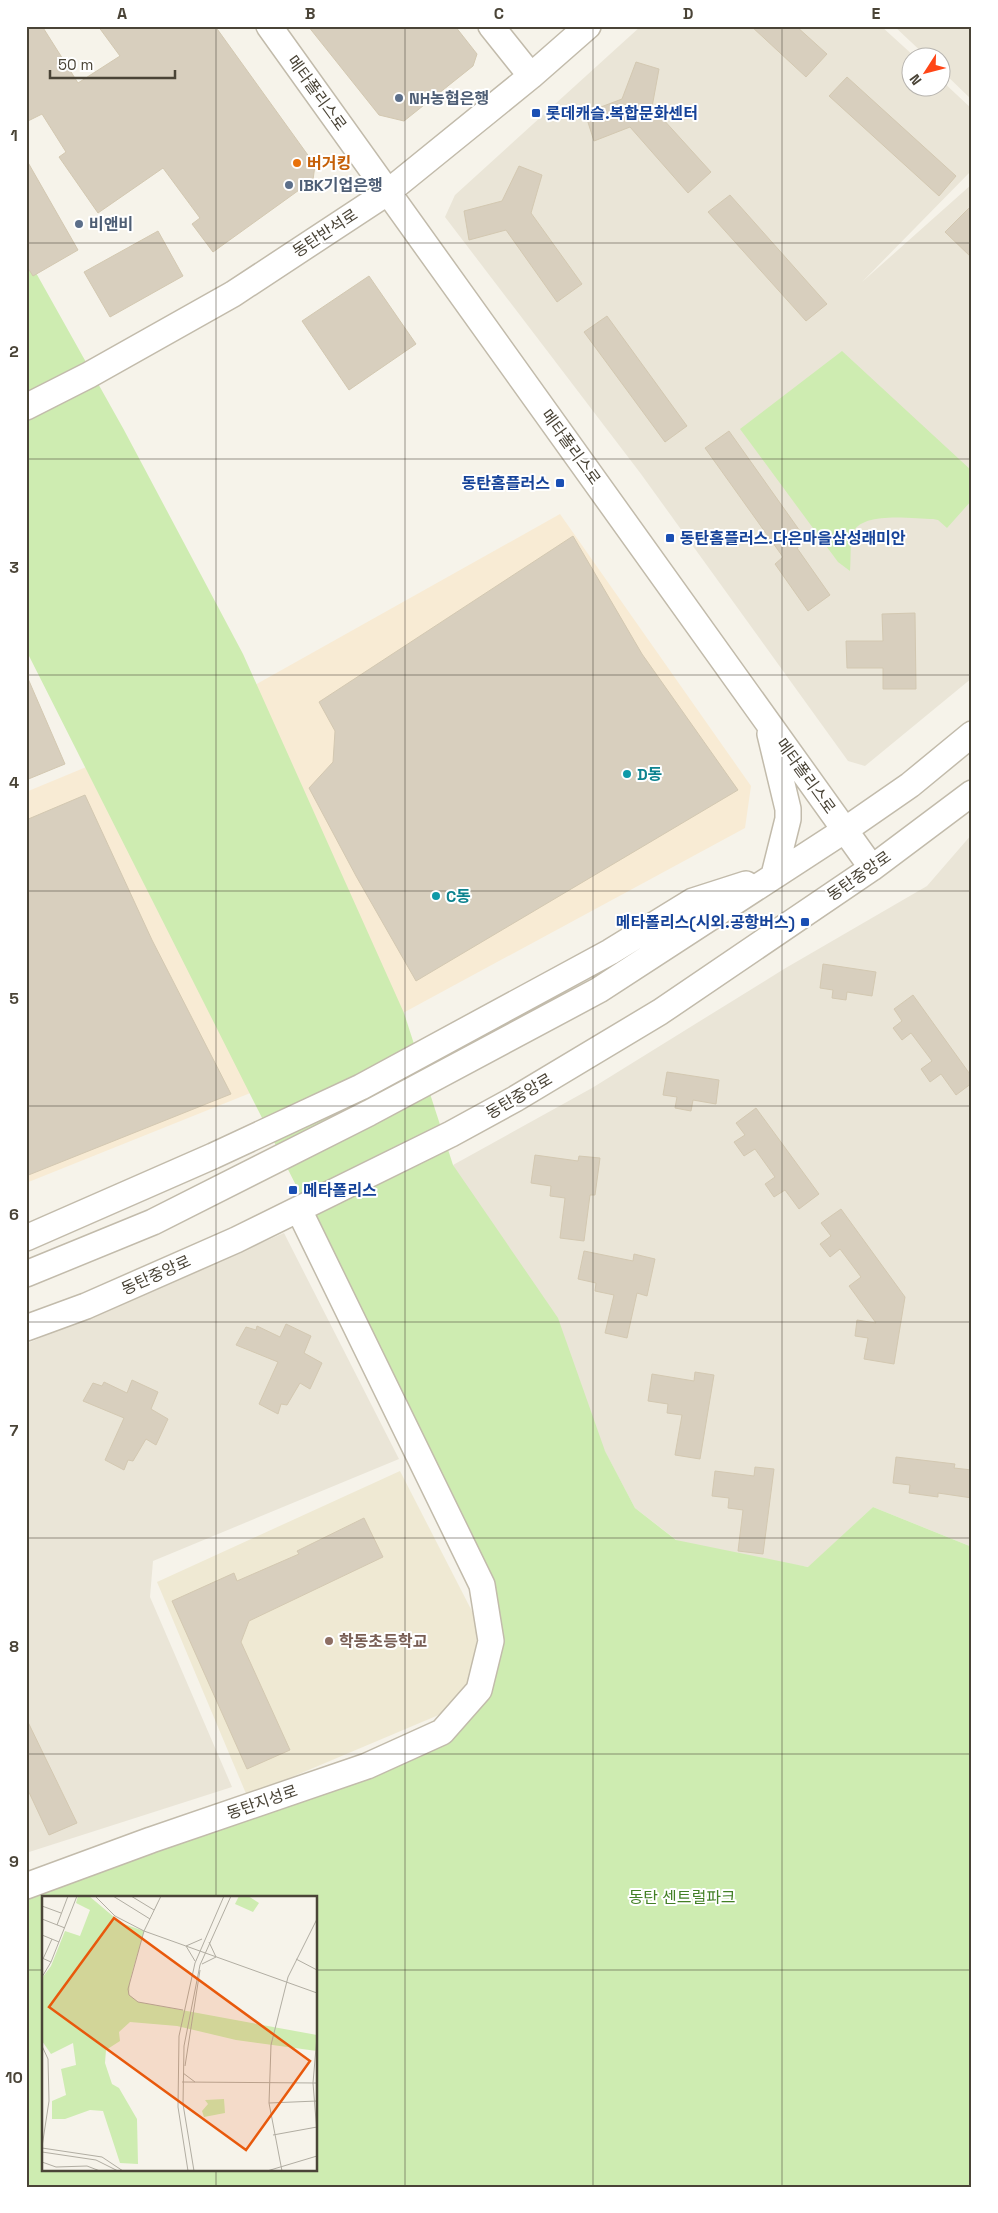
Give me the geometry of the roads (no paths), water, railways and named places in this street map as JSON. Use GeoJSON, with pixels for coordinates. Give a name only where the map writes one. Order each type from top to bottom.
{"type":"FeatureCollection","features":[{"type":"Feature","properties":{"kind":"street","name":"메타폴리스로"},"geometry":{"type":"LineString","coordinates":[[269,26],[872,868]]}},
{"type":"Feature","properties":{"kind":"street"},"geometry":{"type":"LineString","coordinates":[[491,26],[531,76]]}},
{"type":"Feature","properties":{"kind":"street","name":"동탄반석로"},"geometry":{"type":"LineString","coordinates":[[26,407],[233,294],[388,192],[531,76],[588,26]]}},
{"type":"Feature","properties":{"kind":"street"},"geometry":{"type":"LineString","coordinates":[[766,720],[788,809],[788,819],[774,876]]}},
{"type":"Feature","properties":{"kind":"street"},"geometry":{"type":"LineString","coordinates":[[26,1274],[153,1222],[433,1079],[599,990],[845,830],[910,784],[972,734]]}},
{"type":"Feature","properties":{"kind":"street","name":"동탄중앙로"},"geometry":{"type":"LineString","coordinates":[[26,1328],[86,1306],[299,1210],[515,1099],[660,1012],[872,868],[972,793]]}},
{"type":"Feature","properties":{"kind":"street"},"geometry":{"type":"LineString","coordinates":[[26,1238],[213,1156],[361,1087],[610,952],[693,901],[774,876]]}},
{"type":"Feature","properties":{"kind":"street","name":"동탄지성로"},"geometry":{"type":"LineString","coordinates":[[26,1886],[151,1840],[367,1766],[442,1732],[479,1690],[491,1640],[482,1585],[299,1210]]}},
{"type":"Feature","properties":{"kind":"place","name":"NH농협은행"},"geometry":{"type":"Point","coordinates":[399,98]}},
{"type":"Feature","properties":{"kind":"place","name":"롯데캐슬.복합문화센터"},"geometry":{"type":"Point","coordinates":[536,113]}},
{"type":"Feature","properties":{"kind":"place","name":"버거킹"},"geometry":{"type":"Point","coordinates":[297,163]}},
{"type":"Feature","properties":{"kind":"place","name":"IBK기업은행"},"geometry":{"type":"Point","coordinates":[289,185]}},
{"type":"Feature","properties":{"kind":"place","name":"비앤비"},"geometry":{"type":"Point","coordinates":[79,224]}},
{"type":"Feature","properties":{"kind":"place","name":"동탄홈플러스"},"geometry":{"type":"Point","coordinates":[560,483]}},
{"type":"Feature","properties":{"kind":"place","name":"동탄홈플러스.다은마을삼성래미안"},"geometry":{"type":"Point","coordinates":[670,538]}},
{"type":"Feature","properties":{"kind":"place","name":"D동"},"geometry":{"type":"Point","coordinates":[627,774]}},
{"type":"Feature","properties":{"kind":"place","name":"C동"},"geometry":{"type":"Point","coordinates":[436,896]}},
{"type":"Feature","properties":{"kind":"place","name":"메타폴리스(시외.공항버스)"},"geometry":{"type":"Point","coordinates":[805,922]}},
{"type":"Feature","properties":{"kind":"place","name":"메타폴리스"},"geometry":{"type":"Point","coordinates":[293,1190]}},
{"type":"Feature","properties":{"kind":"place","name":"학동초등학교"},"geometry":{"type":"Point","coordinates":[329,1641]}},
{"type":"Feature","properties":{"kind":"park label","name":"동탄 센트럴파크"},"geometry":{"type":"Point","coordinates":[682,1897]}}]}
